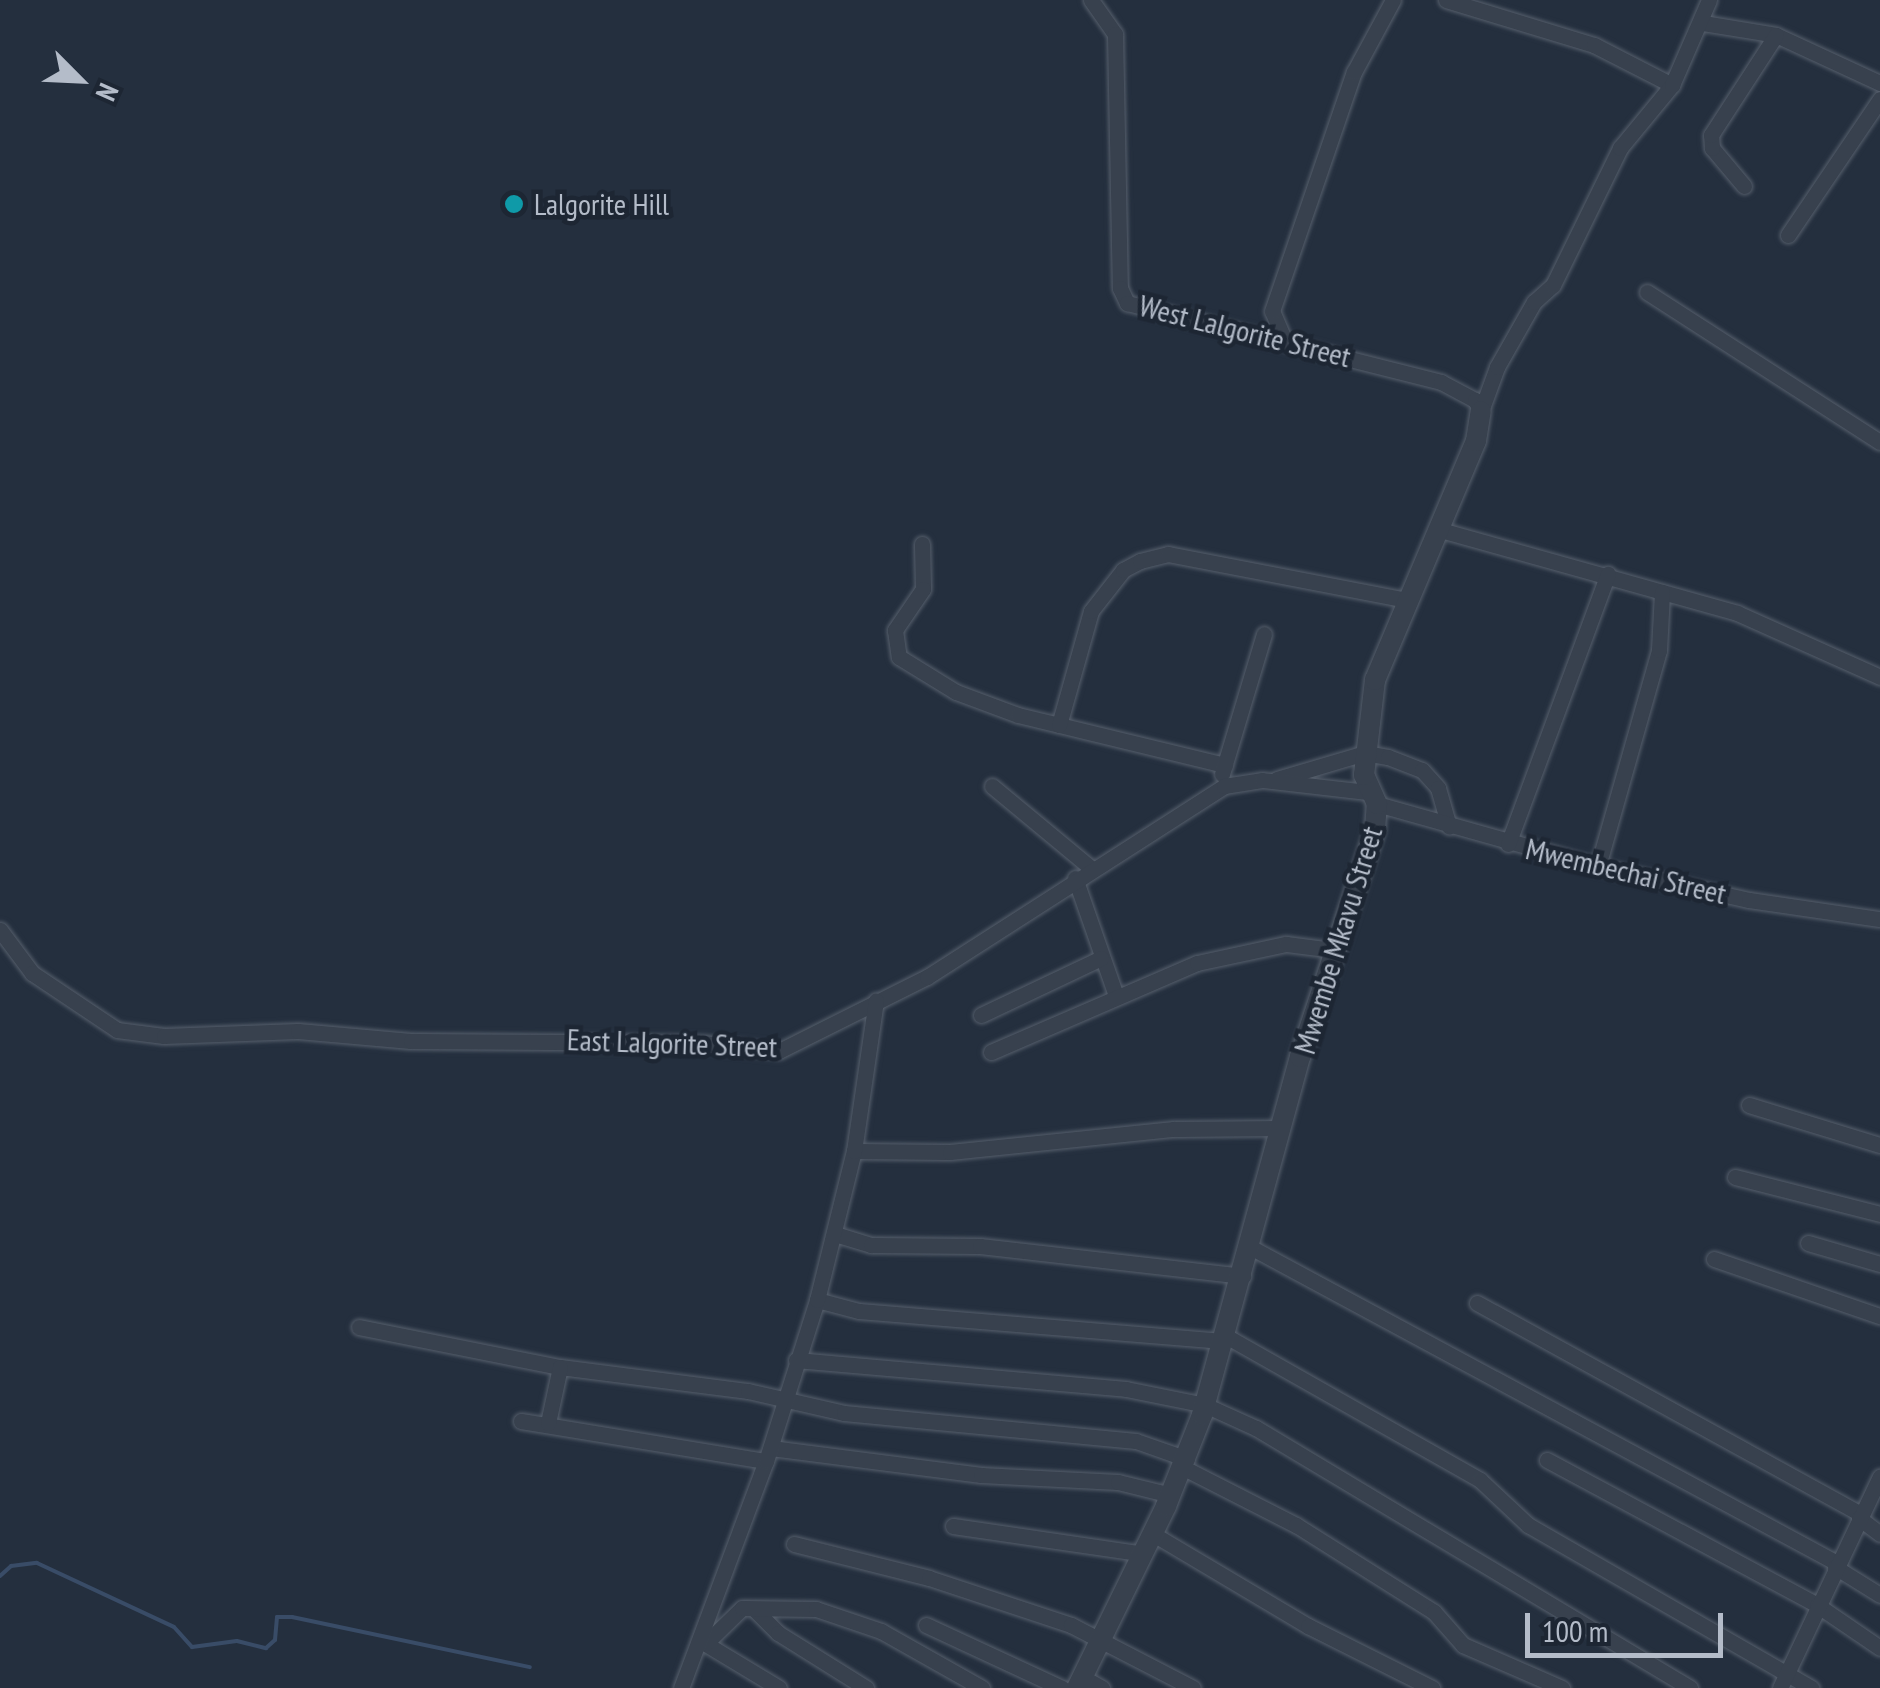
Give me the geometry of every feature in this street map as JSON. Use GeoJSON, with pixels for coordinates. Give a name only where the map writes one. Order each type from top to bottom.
{"type":"FeatureCollection","features":[{"type":"Feature","properties":{"kind":"street","name":"West Lalgorite Street"},"geometry":{"type":"LineString","coordinates":[[1092,0],[1115,34],[1123,296],[1149,311],[1284,339],[1441,382],[1475,400],[1480,411]]}},
{"type":"Feature","properties":{"kind":"street"},"geometry":{"type":"LineString","coordinates":[[1284,339],[1272,311],[1354,72],[1393,0]]}},
{"type":"Feature","properties":{"kind":"street"},"geometry":{"type":"LineString","coordinates":[[1446,0],[1594,46],[1672,85]]}},
{"type":"Feature","properties":{"kind":"street","name":"Mwembe Mkavu Street"},"geometry":{"type":"LineString","coordinates":[[1080,1682],[1186,1463],[1252,1248],[1332,950],[1375,830],[1364,752],[1375,680],[1476,441],[1480,411],[1497,367],[1534,302],[1552,285],[1620,148],[1672,85],[1703,22],[1709,0]]}},
{"type":"Feature","properties":{"kind":"street"},"geometry":{"type":"LineString","coordinates":[[1703,22],[1776,36],[1880,83]]}},
{"type":"Feature","properties":{"kind":"street"},"geometry":{"type":"LineString","coordinates":[[1744,186],[1712,148],[1712,134],[1776,36]]}},
{"type":"Feature","properties":{"kind":"street"},"geometry":{"type":"LineString","coordinates":[[1788,235],[1880,99]]}},
{"type":"Feature","properties":{"kind":"street"},"geometry":{"type":"LineString","coordinates":[[1646,292],[1880,442]]}},
{"type":"Feature","properties":{"kind":"street"},"geometry":{"type":"LineString","coordinates":[[1437,528],[1737,613],[1880,677]]}},
{"type":"Feature","properties":{"kind":"street"},"geometry":{"type":"LineString","coordinates":[[922,544],[923,589],[896,630],[899,657],[956,692],[1058,724],[1225,765]]}},
{"type":"Feature","properties":{"kind":"street"},"geometry":{"type":"LineString","coordinates":[[1058,724],[1091,611],[1122,570],[1140,561],[1168,554],[1408,600]]}},
{"type":"Feature","properties":{"kind":"street"},"geometry":{"type":"LineString","coordinates":[[1508,844],[1608,574]]}},
{"type":"Feature","properties":{"kind":"street"},"geometry":{"type":"LineString","coordinates":[[1598,866],[1659,650],[1662,592]]}},
{"type":"Feature","properties":{"kind":"street"},"geometry":{"type":"LineString","coordinates":[[1218,789],[1264,634]]}},
{"type":"Feature","properties":{"kind":"street"},"geometry":{"type":"LineString","coordinates":[[1272,780],[1364,752],[1422,770],[1438,788],[1449,826]]}},
{"type":"Feature","properties":{"kind":"street","name":"East Lalgorite Street"},"geometry":{"type":"LineString","coordinates":[[0,930],[32,973],[91,1017],[117,1030],[164,1036],[298,1031],[412,1041],[702,1043],[769,1052],[796,1046],[943,967],[1074,878],[1218,789],[1272,780],[1372,798]]}},
{"type":"Feature","properties":{"kind":"street"},"geometry":{"type":"LineString","coordinates":[[992,786],[1092,869]]}},
{"type":"Feature","properties":{"kind":"street","name":"Mwembechai Street"},"geometry":{"type":"LineString","coordinates":[[1372,798],[1508,844],[1598,866],[1748,900],[1880,919]]}},
{"type":"Feature","properties":{"kind":"street"},"geometry":{"type":"LineString","coordinates":[[1074,878],[1116,996]]}},
{"type":"Feature","properties":{"kind":"street"},"geometry":{"type":"LineString","coordinates":[[991,1052],[1116,996],[1230,954],[1286,944],[1332,950]]}},
{"type":"Feature","properties":{"kind":"street"},"geometry":{"type":"LineString","coordinates":[[981,1015],[1101,958]]}},
{"type":"Feature","properties":{"kind":"street"},"geometry":{"type":"LineString","coordinates":[[681,1688],[703,1642],[768,1454],[835,1234],[854,1151],[876,1001]]}},
{"type":"Feature","properties":{"kind":"street"},"geometry":{"type":"LineString","coordinates":[[1749,1105],[1880,1145]]}},
{"type":"Feature","properties":{"kind":"street"},"geometry":{"type":"LineString","coordinates":[[854,1151],[950,1152],[1174,1129],[1282,1128]]}},
{"type":"Feature","properties":{"kind":"street"},"geometry":{"type":"LineString","coordinates":[[1735,1177],[1880,1214]]}},
{"type":"Feature","properties":{"kind":"street"},"geometry":{"type":"LineString","coordinates":[[835,1234],[871,1245],[980,1246],[1243,1276]]}},
{"type":"Feature","properties":{"kind":"street"},"geometry":{"type":"LineString","coordinates":[[1808,1244],[1880,1264]]}},
{"type":"Feature","properties":{"kind":"street"},"geometry":{"type":"LineString","coordinates":[[1252,1248],[1836,1565],[1880,1596]]}},
{"type":"Feature","properties":{"kind":"street"},"geometry":{"type":"LineString","coordinates":[[1714,1259],[1880,1316]]}},
{"type":"Feature","properties":{"kind":"street"},"geometry":{"type":"LineString","coordinates":[[816,1300],[859,1311],[1224,1338],[1480,1480],[1528,1525],[1783,1680],[1812,1688]]}},
{"type":"Feature","properties":{"kind":"street"},"geometry":{"type":"LineString","coordinates":[[1478,1303],[1860,1516],[1880,1534]]}},
{"type":"Feature","properties":{"kind":"street"},"geometry":{"type":"LineString","coordinates":[[359,1327],[560,1367],[701,1383],[844,1413],[1136,1441],[1186,1463],[1296,1525],[1434,1612],[1463,1645],[1562,1688]]}},
{"type":"Feature","properties":{"kind":"street"},"geometry":{"type":"LineString","coordinates":[[796,1360],[1126,1389],[1205,1404],[1256,1428],[1690,1688]]}},
{"type":"Feature","properties":{"kind":"street"},"geometry":{"type":"LineString","coordinates":[[548,1423],[560,1367]]}},
{"type":"Feature","properties":{"kind":"street"},"geometry":{"type":"LineString","coordinates":[[521,1421],[768,1454],[981,1475],[1118,1482],[1171,1496]]}},
{"type":"Feature","properties":{"kind":"street"},"geometry":{"type":"LineString","coordinates":[[1548,1460],[1816,1605],[1880,1648]]}},
{"type":"Feature","properties":{"kind":"street"},"geometry":{"type":"LineString","coordinates":[[1783,1680],[1880,1476]]}},
{"type":"Feature","properties":{"kind":"street"},"geometry":{"type":"LineString","coordinates":[[954,1526],[1144,1554]]}},
{"type":"Feature","properties":{"kind":"street"},"geometry":{"type":"LineString","coordinates":[[1153,1534],[1308,1626],[1432,1688]]}},
{"type":"Feature","properties":{"kind":"street"},"geometry":{"type":"LineString","coordinates":[[794,1544],[958,1587],[1101,1638],[1193,1688]]}},
{"type":"Feature","properties":{"kind":"street"},"geometry":{"type":"LineString","coordinates":[[703,1642],[732,1612],[754,1609],[845,1616],[982,1688]]}},
{"type":"Feature","properties":{"kind":"street"},"geometry":{"type":"LineString","coordinates":[[754,1609],[778,1633],[866,1688]]}},
{"type":"Feature","properties":{"kind":"street"},"geometry":{"type":"LineString","coordinates":[[926,1625],[1062,1688]]}},
{"type":"Feature","properties":{"kind":"street"},"geometry":{"type":"LineString","coordinates":[[703,1642],[779,1688]]}},
{"type":"Feature","properties":{"kind":"street"},"geometry":{"type":"LineString","coordinates":[[1080,1682],[1102,1688]]}},
{"type":"Feature","properties":{"kind":"waterway"},"geometry":{"type":"LineString","coordinates":[[0,1576],[11,1566],[37,1563],[174,1627],[192,1647],[237,1641],[266,1648],[275,1640],[277,1617],[292,1617],[530,1667]]}},
{"type":"Feature","properties":{"kind":"place","name":"Lalgorite Hill"},"geometry":{"type":"Point","coordinates":[514,204]}}]}
